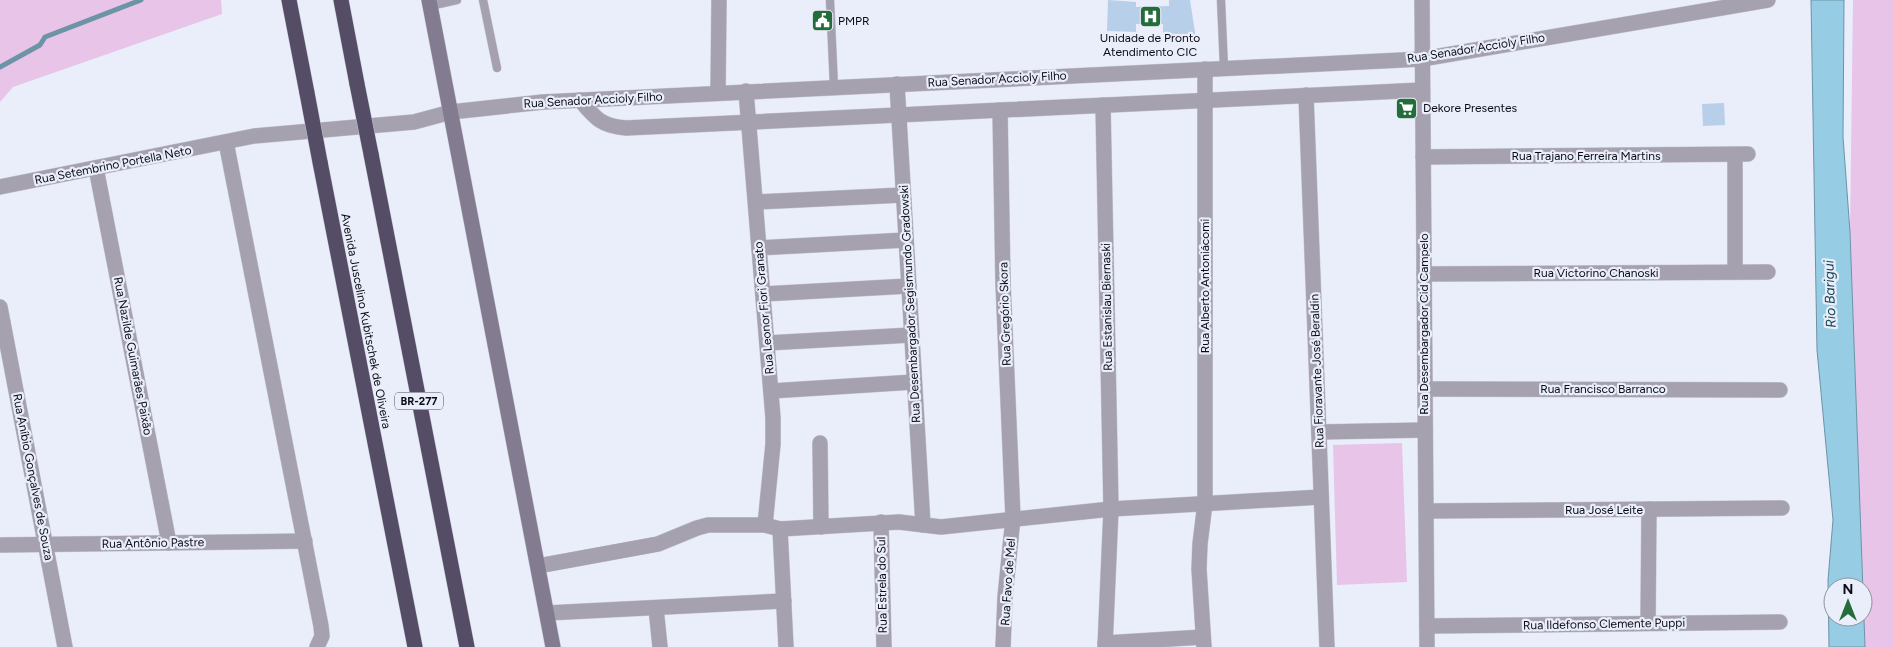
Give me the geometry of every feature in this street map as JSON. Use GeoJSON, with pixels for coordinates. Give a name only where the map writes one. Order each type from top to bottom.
{"type":"FeatureCollection","features":[{"type":"Feature","properties":{"kind":"highway","name":"Avenida Juscelino Kubitschek de Oliveira"},"geometry":{"type":"LineString","coordinates":[[289,0],[414,647]]}},
{"type":"Feature","properties":{"kind":"highway","name":"BR-277"},"geometry":{"type":"LineString","coordinates":[[340,0],[467,647]]}},
{"type":"Feature","properties":{"kind":"main road"},"geometry":{"type":"LineString","coordinates":[[429,3],[553,647]]}},
{"type":"Feature","properties":{"kind":"street"},"geometry":{"type":"LineString","coordinates":[[718,93],[719,0]]}},
{"type":"Feature","properties":{"kind":"street","name":"Rua Desembargador Cid Campelo"},"geometry":{"type":"LineString","coordinates":[[1422,0],[1427,647]]}},
{"type":"Feature","properties":{"kind":"street","name":"Rua Senador Accioly Filho"},"geometry":{"type":"LineString","coordinates":[[226,142],[271,134],[414,122],[451,112],[580,100],[1422,59],[1767,0]]}},
{"type":"Feature","properties":{"kind":"street","name":"Rua Alberto Antoniácomi"},"geometry":{"type":"LineString","coordinates":[[1204,642],[1199,570],[1205,503],[1205,69]]}},
{"type":"Feature","properties":{"kind":"street","name":"Rua Desembargador Segismundo Gradowski"},"geometry":{"type":"LineString","coordinates":[[896,84],[923,525]]}},
{"type":"Feature","properties":{"kind":"street"},"geometry":{"type":"LineString","coordinates":[[580,100],[594,117],[603,124],[626,128],[1422,90]]}},
{"type":"Feature","properties":{"kind":"street","name":"Rua Leonor Fiori Granato"},"geometry":{"type":"LineString","coordinates":[[746,92],[771,391],[773,527],[784,601],[786,647]]}},
{"type":"Feature","properties":{"kind":"street","name":"Rua Fioravante José Beraldin"},"geometry":{"type":"LineString","coordinates":[[1306,95],[1327,647]]}},
{"type":"Feature","properties":{"kind":"street","name":"Rua Estanislau Biernaski"},"geometry":{"type":"LineString","coordinates":[[1103,105],[1110,510],[1105,645]]}},
{"type":"Feature","properties":{"kind":"street","name":"Rua Gregório Skora"},"geometry":{"type":"LineString","coordinates":[[1000,110],[1003,282],[1013,518]]}},
{"type":"Feature","properties":{"kind":"street"},"geometry":{"type":"LineString","coordinates":[[226,142],[321,626],[322,636],[317,647]]}},
{"type":"Feature","properties":{"kind":"street","name":"Rua Setembrino Portella Neto"},"geometry":{"type":"LineString","coordinates":[[0,187],[226,142]]}},
{"type":"Feature","properties":{"kind":"street","name":"Rua Trajano Ferreira Martins"},"geometry":{"type":"LineString","coordinates":[[1423,157],[1742,154],[1734,272]]}},
{"type":"Feature","properties":{"kind":"street","name":"Rua Nazilde Guimarães Paixão"},"geometry":{"type":"LineString","coordinates":[[96,168],[169,543]]}},
{"type":"Feature","properties":{"kind":"street"},"geometry":{"type":"LineString","coordinates":[[756,202],[903,195]]}},
{"type":"Feature","properties":{"kind":"street"},"geometry":{"type":"LineString","coordinates":[[760,248],[906,240]]}},
{"type":"Feature","properties":{"kind":"street","name":"Rua Victorino Chanoski"},"geometry":{"type":"LineString","coordinates":[[1424,274],[1768,272]]}},
{"type":"Feature","properties":{"kind":"street"},"geometry":{"type":"LineString","coordinates":[[764,294],[908,286]]}},
{"type":"Feature","properties":{"kind":"street","name":"Rua Aníbio Gonçalves de Souza"},"geometry":{"type":"LineString","coordinates":[[0,307],[65,647]]}},
{"type":"Feature","properties":{"kind":"street"},"geometry":{"type":"LineString","coordinates":[[767,343],[911,334]]}},
{"type":"Feature","properties":{"kind":"street"},"geometry":{"type":"LineString","coordinates":[[771,391],[914,382]]}},
{"type":"Feature","properties":{"kind":"street","name":"Rua Francisco Barranco"},"geometry":{"type":"LineString","coordinates":[[1425,389],[1780,390]]}},
{"type":"Feature","properties":{"kind":"street"},"geometry":{"type":"LineString","coordinates":[[1319,432],[1425,430]]}},
{"type":"Feature","properties":{"kind":"street"},"geometry":{"type":"LineString","coordinates":[[820,443],[821,527]]}},
{"type":"Feature","properties":{"kind":"street"},"geometry":{"type":"LineString","coordinates":[[538,566],[651,545],[708,525],[821,527],[899,522],[941,527],[1013,518],[1110,510],[1321,497]]}},
{"type":"Feature","properties":{"kind":"street","name":"Rua José Leite"},"geometry":{"type":"LineString","coordinates":[[1426,511],[1782,508]]}},
{"type":"Feature","properties":{"kind":"street"},"geometry":{"type":"LineString","coordinates":[[1648,623],[1649,510]]}},
{"type":"Feature","properties":{"kind":"street","name":"Rua Favo de Mel"},"geometry":{"type":"LineString","coordinates":[[1003,647],[1005,596],[1013,518]]}},
{"type":"Feature","properties":{"kind":"street","name":"Rua Estrela do Sul"},"geometry":{"type":"LineString","coordinates":[[881,522],[884,647]]}},
{"type":"Feature","properties":{"kind":"street","name":"Rua Antônio Pastre"},"geometry":{"type":"LineString","coordinates":[[0,546],[305,541]]}},
{"type":"Feature","properties":{"kind":"street"},"geometry":{"type":"LineString","coordinates":[[547,613],[784,601]]}},
{"type":"Feature","properties":{"kind":"street"},"geometry":{"type":"LineString","coordinates":[[656,608],[660,647]]}},
{"type":"Feature","properties":{"kind":"street","name":"Rua Ildefonso Clemente Puppi"},"geometry":{"type":"LineString","coordinates":[[1427,626],[1780,622]]}},
{"type":"Feature","properties":{"kind":"street"},"geometry":{"type":"LineString","coordinates":[[1105,645],[1204,642]]}},
{"type":"Feature","properties":{"kind":"lane"},"geometry":{"type":"LineString","coordinates":[[429,3],[457,0]]}},
{"type":"Feature","properties":{"kind":"lane"},"geometry":{"type":"LineString","coordinates":[[482,0],[497,68]]}},
{"type":"Feature","properties":{"kind":"lane"},"geometry":{"type":"LineString","coordinates":[[830,0],[834,87]]}},
{"type":"Feature","properties":{"kind":"lane"},"geometry":{"type":"LineString","coordinates":[[1221,0],[1224,68]]}},
{"type":"Feature","properties":{"kind":"shaded area"},"geometry":{"type":"Polygon","coordinates":[[[0,0],[221,0],[222,14],[13,87],[0,102],[0,0]]]}},
{"type":"Feature","properties":{"kind":"shaded area"},"geometry":{"type":"Polygon","coordinates":[[[1853,0],[1893,0],[1893,647],[1865,647],[1864,627],[1873,627],[1873,577],[1862,577],[1850,232],[1853,0]]]}},
{"type":"Feature","properties":{"kind":"shaded area"},"geometry":{"type":"Polygon","coordinates":[[[1402,443],[1407,582],[1337,585],[1333,445],[1402,443]]]}},
{"type":"Feature","properties":{"kind":"water","name":"Rio Barigui"},"geometry":{"type":"Polygon","coordinates":[[[1811,0],[1844,0],[1843,137],[1850,232],[1863,577],[1828,577],[1833,520],[1817,350],[1811,0]]]}},
{"type":"Feature","properties":{"kind":"water"},"geometry":{"type":"Polygon","coordinates":[[[1829,627],[1864,627],[1865,647],[1829,647],[1829,627]]]}},
{"type":"Feature","properties":{"kind":"building","name":"Unidade de Pronto Atendimento CIC"},"geometry":{"type":"Polygon","coordinates":[[[1108,0],[1136,2],[1136,7],[1169,6],[1169,0],[1190,0],[1196,39],[1163,39],[1163,24],[1136,24],[1136,32],[1107,31],[1108,0]]]}},
{"type":"Feature","properties":{"kind":"building"},"geometry":{"type":"Polygon","coordinates":[[[1724,103],[1725,125],[1703,126],[1702,104],[1724,103]]]}},
{"type":"Feature","properties":{"kind":"waterway"},"geometry":{"type":"LineString","coordinates":[[0,67],[40,45],[45,37],[141,0]]}},
{"type":"Feature","properties":{"kind":"place","name":"Unidade de Pronto Atendimento CIC"},"geometry":{"type":"Point","coordinates":[1150,17]}},
{"type":"Feature","properties":{"kind":"place","name":"PMPR"},"geometry":{"type":"Point","coordinates":[822,21]}},
{"type":"Feature","properties":{"kind":"place","name":"Dekore Presentes"},"geometry":{"type":"Point","coordinates":[1407,108]}}]}
